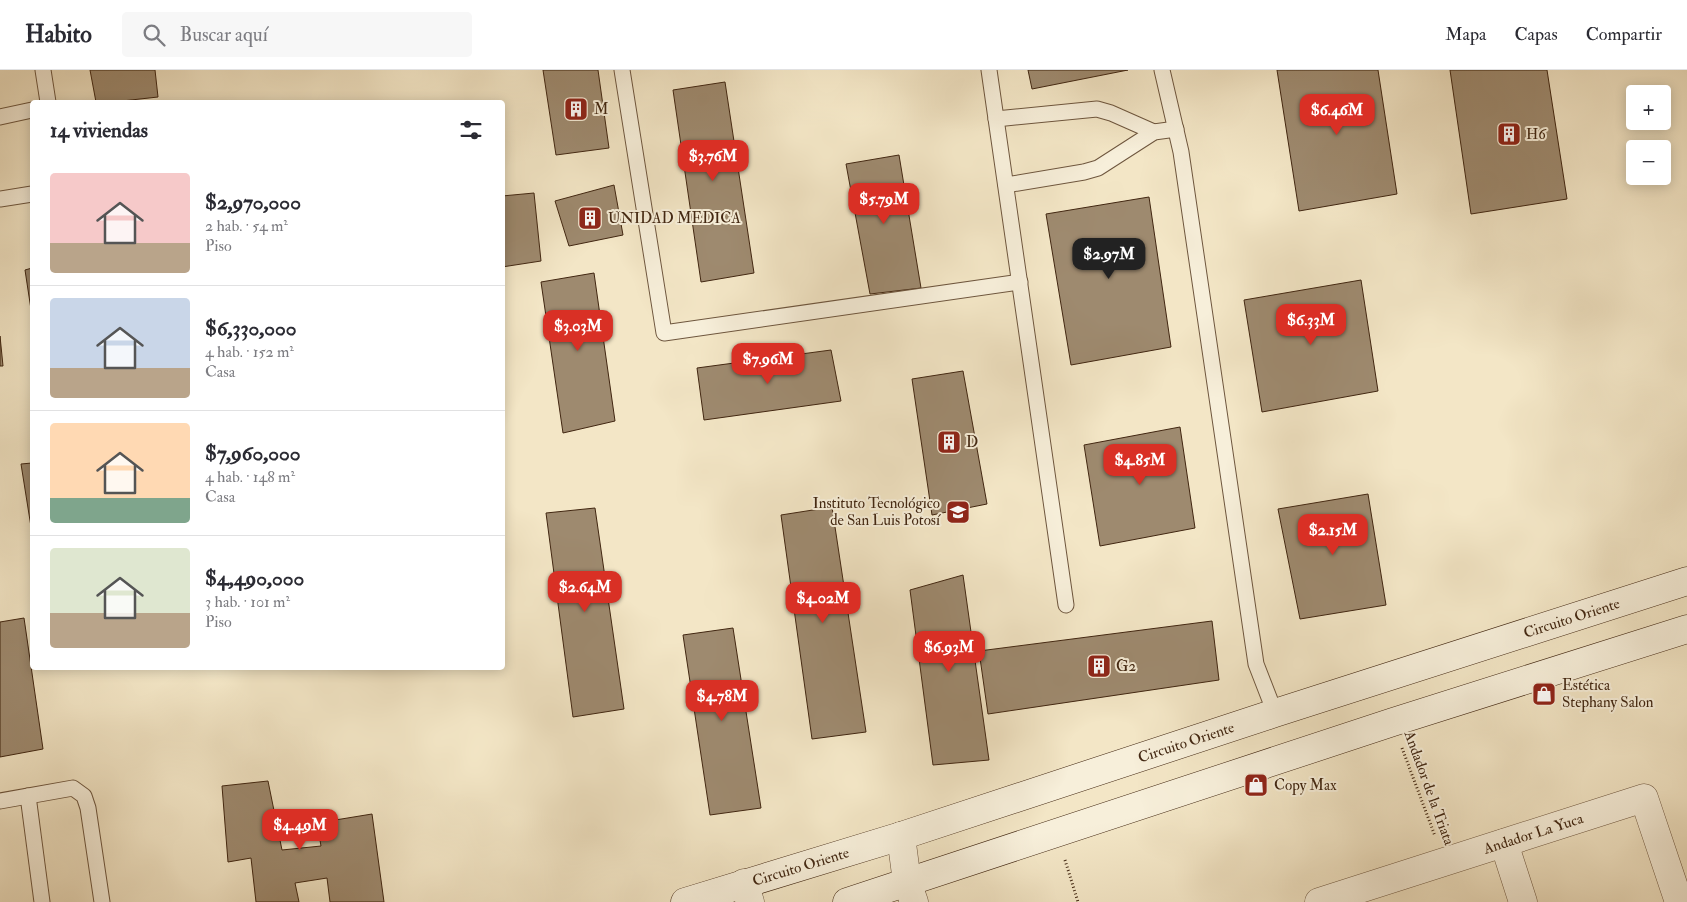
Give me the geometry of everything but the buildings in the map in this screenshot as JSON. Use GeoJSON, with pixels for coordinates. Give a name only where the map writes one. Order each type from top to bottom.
{"type":"FeatureCollection","features":[{"type":"Feature","properties":{"kind":"street","name":"Circuito Oriente"},"geometry":{"type":"LineString","coordinates":[[685,902],[747,893],[901,836],[1275,713],[1687,581]]}},
{"type":"Feature","properties":{"kind":"street"},"geometry":{"type":"LineString","coordinates":[[847,902],[910,892],[1056,833],[1392,722],[1687,629]]}},
{"type":"Feature","properties":{"kind":"street","name":"Andador La Yuca"},"geometry":{"type":"LineString","coordinates":[[1319,902],[1644,798],[1679,902]]}},
{"type":"Feature","properties":{"kind":"street"},"geometry":{"type":"LineString","coordinates":[[901,836],[910,892]]}},
{"type":"Feature","properties":{"kind":"street"},"geometry":{"type":"LineString","coordinates":[[1504,843],[1523,902]]}},
{"type":"Feature","properties":{"kind":"lane"},"geometry":{"type":"LineString","coordinates":[[43,70],[48,100]]}},
{"type":"Feature","properties":{"kind":"lane"},"geometry":{"type":"LineString","coordinates":[[622,70],[664,333],[1020,282]]}},
{"type":"Feature","properties":{"kind":"lane"},"geometry":{"type":"LineString","coordinates":[[989,70],[1066,605]]}},
{"type":"Feature","properties":{"kind":"lane"},"geometry":{"type":"LineString","coordinates":[[1162,70],[1176,129],[1256,664],[1275,713]]}},
{"type":"Feature","properties":{"kind":"lane"},"geometry":{"type":"LineString","coordinates":[[996,119],[1097,108],[1154,132]]}},
{"type":"Feature","properties":{"kind":"lane"},"geometry":{"type":"LineString","coordinates":[[0,116],[30,110]]}},
{"type":"Feature","properties":{"kind":"lane"},"geometry":{"type":"LineString","coordinates":[[1006,185],[1098,168],[1154,132],[1176,129]]}},
{"type":"Feature","properties":{"kind":"lane"},"geometry":{"type":"LineString","coordinates":[[0,199],[30,194]]}},
{"type":"Feature","properties":{"kind":"lane"},"geometry":{"type":"LineString","coordinates":[[0,801],[73,788],[84,796],[88,808],[102,902]]}},
{"type":"Feature","properties":{"kind":"lane"},"geometry":{"type":"LineString","coordinates":[[28,796],[42,902]]}},
{"type":"Feature","properties":{"kind":"path","name":"Andador de la Triata"},"geometry":{"type":"LineString","coordinates":[[1392,722],[1445,862]]}},
{"type":"Feature","properties":{"kind":"path"},"geometry":{"type":"LineString","coordinates":[[1056,833],[1078,902]]}},
{"type":"Feature","properties":{"kind":"place","name":"M"},"geometry":{"type":"Point","coordinates":[576,109]}},
{"type":"Feature","properties":{"kind":"place","name":"H6"},"geometry":{"type":"Point","coordinates":[1509,134]}},
{"type":"Feature","properties":{"kind":"place","name":"UNIDAD MEDICA"},"geometry":{"type":"Point","coordinates":[590,218]}},
{"type":"Feature","properties":{"kind":"place","name":"D"},"geometry":{"type":"Point","coordinates":[949,442]}},
{"type":"Feature","properties":{"kind":"place","name":"Instituto Tecnológico de San Luis Potosí"},"geometry":{"type":"Point","coordinates":[958,512]}},
{"type":"Feature","properties":{"kind":"place","name":"G2"},"geometry":{"type":"Point","coordinates":[1099,666]}},
{"type":"Feature","properties":{"kind":"place","name":"Estética Stephany Salon"},"geometry":{"type":"Point","coordinates":[1544,694]}},
{"type":"Feature","properties":{"kind":"place","name":"Copy Max"},"geometry":{"type":"Point","coordinates":[1256,785]}}]}
